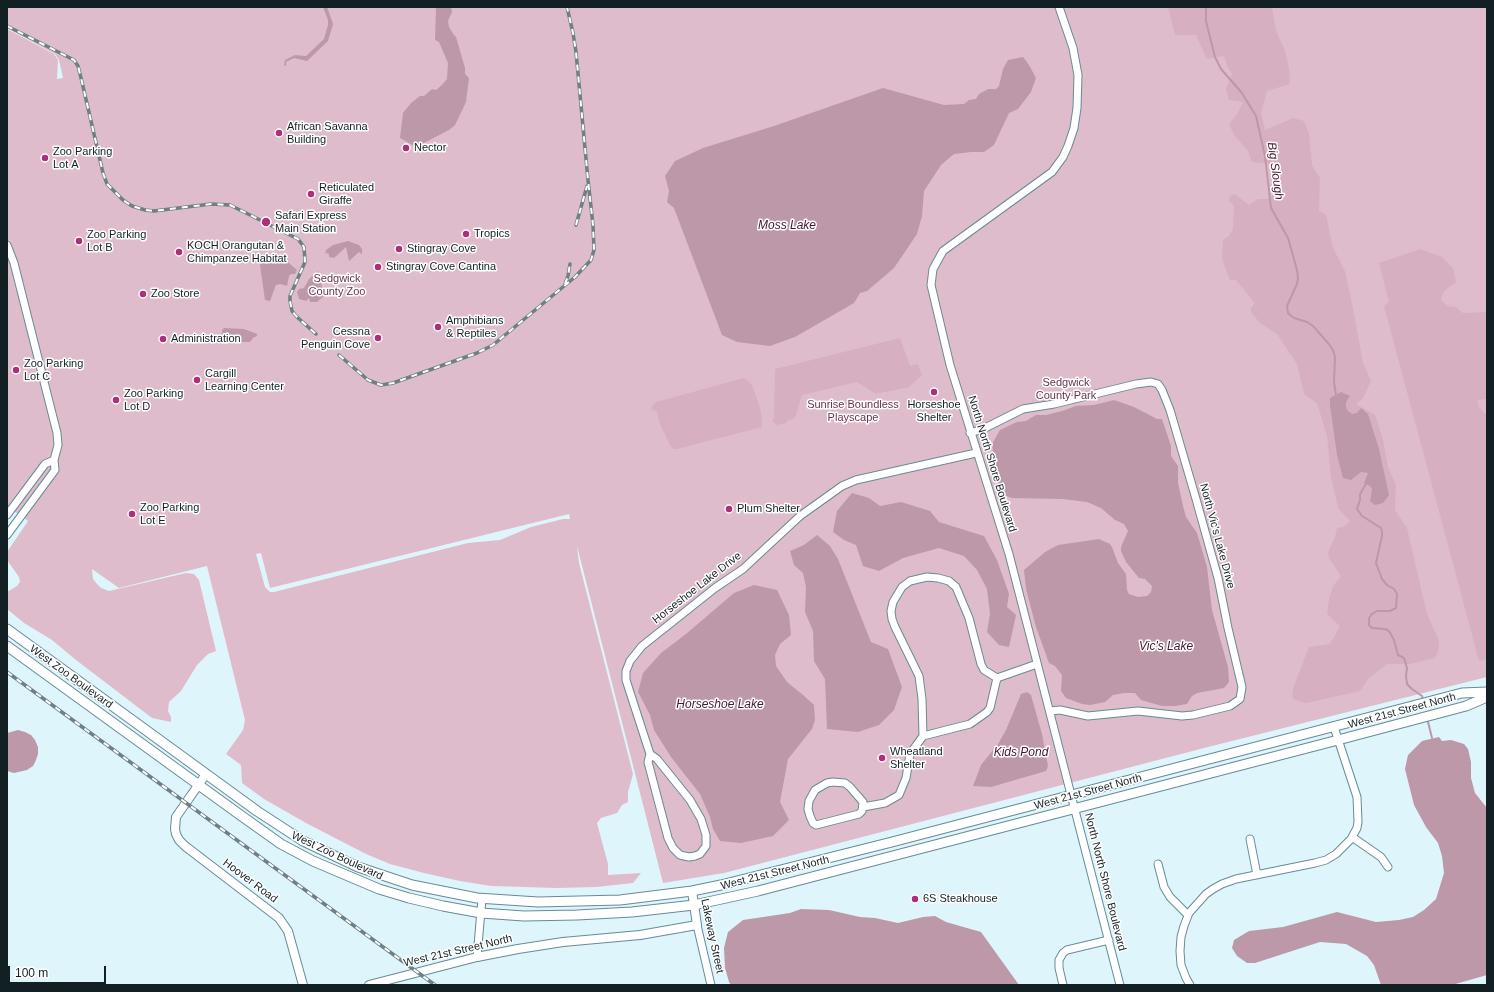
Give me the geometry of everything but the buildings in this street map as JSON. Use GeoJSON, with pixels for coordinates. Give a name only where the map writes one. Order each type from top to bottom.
{"type":"FeatureCollection","features":[{"type":"Feature","properties":{"kind":"main road","name":"West Zoo Boulevard"},"geometry":{"type":"LineString","coordinates":[[7,629],[284,829],[304,841],[351,864],[412,885],[482,899],[538,902],[581,902],[620,900],[692,891]]}},
{"type":"Feature","properties":{"kind":"main road","name":"West Zoo Boulevard"},"geometry":{"type":"LineString","coordinates":[[7,646],[281,844],[313,861],[379,890],[443,906],[481,912],[524,916],[632,912],[694,905]]}},
{"type":"Feature","properties":{"kind":"main road","name":"West 21st Street North"},"geometry":{"type":"LineString","coordinates":[[692,891],[771,873],[1071,796],[1462,693],[1487,692]]}},
{"type":"Feature","properties":{"kind":"main road","name":"West 21st Street North"},"geometry":{"type":"LineString","coordinates":[[694,905],[758,891],[1338,740],[1466,706],[1487,697]]}},
{"type":"Feature","properties":{"kind":"street","name":"North North Shore Boulevard"},"geometry":{"type":"LineString","coordinates":[[1059,7],[1073,48],[1078,75],[1077,108],[1074,128],[1068,146],[1063,157],[1052,172],[943,252],[935,263],[932,274],[932,292],[950,365],[976,453],[1009,554],[1120,985]]}},
{"type":"Feature","properties":{"kind":"street"},"geometry":{"type":"LineString","coordinates":[[7,245],[14,263],[57,433],[58,445],[54,460],[55,470],[7,535]]}},
{"type":"Feature","properties":{"kind":"street","name":"North Vic's Lake Drive"},"geometry":{"type":"LineString","coordinates":[[970,433],[983,429],[1022,409],[1054,404],[1136,384],[1151,382],[1158,384],[1170,410],[1196,499],[1218,578],[1242,687],[1240,698],[1230,706],[1193,715],[1182,716],[1138,711],[1088,716],[1060,710],[1050,711]]}},
{"type":"Feature","properties":{"kind":"street","name":"Horseshoe Lake Drive"},"geometry":{"type":"LineString","coordinates":[[650,754],[626,680],[626,670],[630,661],[642,646],[715,588],[743,569],[800,516],[842,486],[856,480],[976,453]]}},
{"type":"Feature","properties":{"kind":"street"},"geometry":{"type":"LineString","coordinates":[[7,515],[45,464],[54,460]]}},
{"type":"Feature","properties":{"kind":"street"},"geometry":{"type":"LineString","coordinates":[[863,807],[863,802],[850,787],[845,783],[832,782],[827,783],[815,790],[809,801],[808,809],[813,823],[816,825],[821,825],[859,814],[863,807],[885,803],[899,795],[906,778],[910,754],[923,736],[922,699],[919,676],[892,619],[891,611],[893,602],[902,586],[910,581],[918,579],[938,578],[949,581],[956,587],[969,618],[981,664],[984,670],[997,678]]}},
{"type":"Feature","properties":{"kind":"street"},"geometry":{"type":"LineString","coordinates":[[997,678],[1037,664]]}},
{"type":"Feature","properties":{"kind":"street"},"geometry":{"type":"LineString","coordinates":[[923,736],[970,724],[987,712],[990,708],[997,678]]}},
{"type":"Feature","properties":{"kind":"street"},"geometry":{"type":"LineString","coordinates":[[1190,985],[1182,965],[1180,950],[1184,926],[1188,915],[1213,889],[1236,879],[1315,864],[1326,860],[1336,854],[1352,838],[1358,822],[1357,797],[1334,727]]}},
{"type":"Feature","properties":{"kind":"street"},"geometry":{"type":"LineString","coordinates":[[650,754],[657,759],[690,800],[701,819],[706,835],[706,846],[700,854],[689,857],[680,855],[675,852],[670,844],[648,762],[650,754]]}},
{"type":"Feature","properties":{"kind":"street","name":"Hoover Road"},"geometry":{"type":"LineString","coordinates":[[206,774],[199,786],[179,811],[175,823],[175,829],[179,840],[279,918],[288,931],[303,985]]}},
{"type":"Feature","properties":{"kind":"street"},"geometry":{"type":"LineString","coordinates":[[1352,838],[1381,857],[1388,867]]}},
{"type":"Feature","properties":{"kind":"street"},"geometry":{"type":"LineString","coordinates":[[1250,839],[1257,875]]}},
{"type":"Feature","properties":{"kind":"street"},"geometry":{"type":"LineString","coordinates":[[1158,864],[1164,887],[1170,897],[1188,915]]}},
{"type":"Feature","properties":{"kind":"street","name":"Lakeway Street"},"geometry":{"type":"LineString","coordinates":[[692,891],[697,925],[711,985]]}},
{"type":"Feature","properties":{"kind":"street"},"geometry":{"type":"LineString","coordinates":[[477,957],[482,899]]}},
{"type":"Feature","properties":{"kind":"street","name":"West 21st Street North"},"geometry":{"type":"LineString","coordinates":[[369,985],[477,957],[563,942],[640,935],[697,925]]}},
{"type":"Feature","properties":{"kind":"street"},"geometry":{"type":"LineString","coordinates":[[1063,985],[1059,968],[1059,960],[1063,953],[1067,950],[1109,940]]}},
{"type":"Feature","properties":{"kind":"green space"},"geometry":{"type":"Polygon","coordinates":[[[7,7],[1487,7],[1487,677],[1208,747],[724,873],[663,883],[577,546],[579,563],[633,774],[628,792],[628,802],[622,805],[617,813],[601,818],[597,823],[608,864],[608,875],[641,873],[633,883],[596,887],[557,888],[491,886],[424,873],[390,864],[366,854],[264,799],[242,783],[241,765],[226,754],[243,730],[245,720],[207,566],[119,588],[92,569],[93,579],[101,588],[109,591],[186,573],[194,574],[199,580],[216,651],[208,654],[197,665],[181,691],[169,702],[168,711],[171,717],[171,722],[152,718],[52,640],[24,623],[7,609],[7,592],[17,586],[20,582],[19,577],[7,560],[7,552],[28,521],[7,506],[7,29],[54,54],[58,60],[57,79],[63,78],[59,60],[55,54],[7,28],[7,7]],[[569,514],[270,588],[261,553],[256,554],[265,587],[270,592],[274,592],[468,543],[500,540],[531,527],[563,519],[570,519],[569,514]]]}},
{"type":"Feature","properties":{"kind":"shaded area"},"geometry":{"type":"Polygon","coordinates":[[[1168,7],[1272,7],[1276,31],[1285,51],[1289,68],[1290,84],[1267,91],[1261,113],[1265,130],[1293,118],[1304,121],[1309,134],[1312,165],[1320,178],[1319,211],[1326,215],[1333,248],[1345,271],[1363,363],[1371,381],[1363,398],[1356,404],[1375,415],[1383,439],[1388,467],[1396,485],[1395,510],[1407,528],[1427,614],[1439,641],[1438,652],[1435,658],[1410,664],[1387,664],[1368,679],[1360,691],[1306,703],[1295,700],[1292,697],[1293,688],[1309,647],[1330,644],[1340,626],[1327,614],[1333,586],[1341,576],[1329,558],[1328,552],[1335,537],[1337,528],[1344,527],[1350,521],[1338,508],[1331,477],[1327,436],[1317,403],[1304,394],[1297,364],[1277,334],[1260,323],[1251,312],[1251,308],[1255,303],[1236,280],[1230,280],[1222,259],[1223,240],[1229,236],[1233,229],[1234,206],[1229,201],[1230,196],[1235,194],[1249,205],[1258,199],[1267,199],[1278,193],[1273,183],[1271,164],[1252,162],[1248,151],[1234,135],[1229,124],[1237,114],[1243,102],[1229,100],[1226,89],[1232,74],[1227,66],[1224,56],[1207,59],[1196,35],[1175,35],[1168,7]]]}},
{"type":"Feature","properties":{"kind":"shaded area"},"geometry":{"type":"Polygon","coordinates":[[[1420,249],[1442,257],[1453,268],[1456,282],[1444,291],[1441,300],[1448,306],[1456,307],[1463,313],[1487,312],[1487,399],[1477,400],[1479,407],[1487,416],[1487,659],[1479,661],[1384,306],[1389,302],[1379,263],[1420,249]]]}},
{"type":"Feature","properties":{"kind":"shaded area"},"geometry":{"type":"Polygon","coordinates":[[[900,338],[910,366],[918,364],[922,375],[909,387],[876,394],[857,382],[802,395],[795,418],[787,421],[786,423],[777,425],[772,421],[774,418],[775,369],[900,338]]]}},
{"type":"Feature","properties":{"kind":"shaded area"},"geometry":{"type":"Polygon","coordinates":[[[744,378],[752,385],[761,411],[762,427],[673,449],[659,422],[657,411],[652,410],[651,407],[656,402],[744,378]]]}},
{"type":"Feature","properties":{"kind":"water"},"geometry":{"type":"Polygon","coordinates":[[[323,7],[327,7],[333,24],[328,41],[307,61],[294,58],[286,62],[286,66],[284,65],[285,60],[295,55],[306,56],[324,39],[328,20],[323,7]]]}},
{"type":"Feature","properties":{"kind":"water"},"geometry":{"type":"Polygon","coordinates":[[[436,7],[451,7],[452,12],[448,21],[449,27],[456,37],[465,68],[465,74],[469,78],[466,102],[455,125],[449,130],[416,147],[400,138],[403,113],[411,103],[420,96],[424,96],[432,89],[436,90],[447,79],[448,63],[439,42],[435,40],[436,7]]]}},
{"type":"Feature","properties":{"kind":"water","name":"Moss Lake"},"geometry":{"type":"Polygon","coordinates":[[[1023,57],[1036,78],[1031,92],[1018,109],[1009,113],[994,145],[984,152],[954,154],[941,165],[924,191],[922,216],[917,234],[894,268],[867,291],[860,293],[854,303],[795,337],[770,346],[737,342],[722,335],[674,208],[667,202],[669,191],[665,176],[675,161],[703,148],[774,126],[883,88],[944,105],[964,104],[969,100],[976,99],[979,94],[988,89],[996,89],[999,86],[1003,69],[1008,60],[1023,57]]]}},
{"type":"Feature","properties":{"kind":"water"},"geometry":{"type":"Polygon","coordinates":[[[348,241],[359,245],[362,249],[362,254],[359,252],[349,261],[346,247],[334,258],[329,257],[329,254],[326,253],[325,255],[326,250],[333,245],[348,241]]]}},
{"type":"Feature","properties":{"kind":"water"},"geometry":{"type":"Polygon","coordinates":[[[272,255],[284,259],[297,270],[295,274],[291,274],[289,276],[287,286],[280,284],[276,285],[270,301],[265,300],[260,265],[267,257],[272,255]]]}},
{"type":"Feature","properties":{"kind":"water"},"geometry":{"type":"Polygon","coordinates":[[[318,271],[324,296],[317,302],[310,302],[309,298],[306,301],[299,299],[297,292],[299,289],[304,288],[309,279],[318,271]]]}},
{"type":"Feature","properties":{"kind":"water"},"geometry":{"type":"Polygon","coordinates":[[[224,328],[244,329],[257,334],[257,336],[250,342],[230,342],[222,337],[222,330],[224,328]]]}},
{"type":"Feature","properties":{"kind":"water"},"geometry":{"type":"Polygon","coordinates":[[[1341,392],[1350,396],[1346,402],[1348,411],[1352,414],[1357,413],[1361,408],[1368,414],[1379,449],[1389,495],[1383,503],[1375,505],[1370,501],[1372,489],[1364,483],[1368,473],[1361,472],[1351,480],[1343,478],[1337,455],[1330,405],[1330,398],[1341,392]]]}},
{"type":"Feature","properties":{"kind":"water","name":"Vic's Lake"},"geometry":{"type":"Polygon","coordinates":[[[1114,400],[1134,407],[1157,419],[1162,419],[1171,446],[1171,456],[1178,466],[1178,483],[1186,517],[1197,533],[1207,567],[1212,610],[1228,667],[1229,682],[1224,688],[1197,693],[1192,696],[1187,704],[1162,706],[1141,700],[1135,693],[1113,695],[1105,702],[1090,705],[1082,704],[1066,698],[1061,691],[1062,675],[1055,666],[1049,663],[1036,627],[1026,589],[1024,570],[1045,552],[1058,545],[1099,539],[1110,544],[1112,547],[1118,563],[1126,574],[1127,590],[1129,594],[1138,597],[1147,596],[1151,592],[1152,586],[1145,579],[1139,578],[1126,562],[1121,551],[1121,547],[1128,531],[1124,524],[1115,520],[1101,508],[1087,502],[1062,499],[1012,498],[1003,495],[999,487],[992,444],[1000,430],[1017,422],[1026,421],[1036,415],[1046,415],[1076,406],[1094,405],[1114,400]]]}},
{"type":"Feature","properties":{"kind":"water"},"geometry":{"type":"Polygon","coordinates":[[[852,493],[869,498],[880,506],[901,502],[930,511],[939,522],[984,536],[997,560],[1009,594],[1007,607],[1016,615],[1009,647],[999,645],[987,632],[990,614],[987,589],[977,570],[964,556],[939,548],[903,558],[879,571],[863,566],[856,545],[844,540],[833,532],[837,511],[852,493]]]}},
{"type":"Feature","properties":{"kind":"water"},"geometry":{"type":"Polygon","coordinates":[[[817,535],[830,546],[838,559],[871,642],[888,649],[902,687],[894,710],[879,725],[858,732],[827,729],[825,679],[814,661],[813,631],[805,612],[806,587],[803,573],[794,565],[790,551],[804,545],[817,535]]]}},
{"type":"Feature","properties":{"kind":"water","name":"Horseshoe Lake"},"geometry":{"type":"Polygon","coordinates":[[[754,585],[777,590],[789,615],[791,635],[780,644],[775,655],[776,666],[787,682],[814,705],[815,720],[812,729],[788,759],[780,802],[789,820],[773,836],[741,843],[720,841],[713,829],[710,817],[700,794],[671,757],[654,730],[650,715],[638,692],[643,673],[661,653],[734,593],[754,585]]]}},
{"type":"Feature","properties":{"kind":"water","name":"Kids Pond"},"geometry":{"type":"Polygon","coordinates":[[[1027,692],[1031,695],[1042,734],[1048,766],[1046,771],[991,787],[973,786],[981,765],[998,744],[1006,730],[1021,694],[1027,692]]]}},
{"type":"Feature","properties":{"kind":"water"},"geometry":{"type":"Polygon","coordinates":[[[18,730],[31,735],[38,747],[38,754],[33,766],[27,770],[14,773],[7,771],[7,733],[18,730]]]}},
{"type":"Feature","properties":{"kind":"water"},"geometry":{"type":"Polygon","coordinates":[[[1439,737],[1442,741],[1451,740],[1464,744],[1468,749],[1471,762],[1471,778],[1475,793],[1487,808],[1487,975],[1452,985],[1381,985],[1374,965],[1367,956],[1346,944],[1320,942],[1255,963],[1247,963],[1237,956],[1232,948],[1234,940],[1249,931],[1283,927],[1337,912],[1376,922],[1399,920],[1413,917],[1424,910],[1436,899],[1444,873],[1442,856],[1438,843],[1426,827],[1414,805],[1405,769],[1408,755],[1422,741],[1439,737]]]}},
{"type":"Feature","properties":{"kind":"water"},"geometry":{"type":"Polygon","coordinates":[[[801,909],[829,910],[898,923],[923,917],[935,916],[946,922],[981,932],[1019,985],[731,985],[725,968],[724,948],[728,932],[743,920],[790,913],[801,909]]]}},
{"type":"Feature","properties":{"kind":"waterway","name":"Big Slough"},"geometry":{"type":"LineString","coordinates":[[1206,7],[1206,21],[1215,57],[1221,69],[1242,93],[1256,116],[1265,156],[1271,208],[1288,238],[1297,270],[1297,284],[1287,306],[1288,313],[1294,318],[1307,322],[1313,326],[1333,350],[1335,357],[1334,382],[1336,395]]}},
{"type":"Feature","properties":{"kind":"waterway","name":"Big Slough"},"geometry":{"type":"LineString","coordinates":[[1366,484],[1360,494],[1357,509],[1362,516],[1381,528],[1382,536],[1376,563],[1382,579],[1387,585],[1394,589],[1397,594],[1396,608],[1390,611],[1377,611],[1372,614],[1369,618],[1369,625],[1372,628],[1385,629],[1389,631],[1394,640],[1398,655],[1404,658],[1407,668],[1407,684],[1422,696],[1423,700]]}},
{"type":"Feature","properties":{"kind":"waterway","name":"Big Slough"},"geometry":{"type":"LineString","coordinates":[[1427,718],[1432,738]]}},
{"type":"Feature","properties":{"kind":"railway"},"geometry":{"type":"LineString","coordinates":[[339,355],[368,380],[381,385],[393,383],[477,353],[493,345],[575,277],[591,260],[594,250],[593,225],[576,52],[567,7]]}},
{"type":"Feature","properties":{"kind":"railway"},"geometry":{"type":"LineString","coordinates":[[7,26],[74,60],[78,66],[103,173],[107,184],[123,200],[132,206],[154,211],[211,204],[230,205],[298,239],[304,247],[305,262],[290,296],[290,301],[292,311],[316,334]]}},
{"type":"Feature","properties":{"kind":"railway"},"geometry":{"type":"LineString","coordinates":[[576,225],[587,186]]}},
{"type":"Feature","properties":{"kind":"railway"},"geometry":{"type":"LineString","coordinates":[[565,284],[570,264]]}},
{"type":"Feature","properties":{"kind":"railway"},"geometry":{"type":"LineString","coordinates":[[7,672],[435,985]]}},
{"type":"Feature","properties":{"kind":"place","name":"African Savanna Building"},"geometry":{"type":"Point","coordinates":[279,133]}},
{"type":"Feature","properties":{"kind":"place","name":"Nector"},"geometry":{"type":"Point","coordinates":[406,148]}},
{"type":"Feature","properties":{"kind":"place","name":"Zoo Parking Lot A"},"geometry":{"type":"Point","coordinates":[45,158]}},
{"type":"Feature","properties":{"kind":"place","name":"Reticulated Giraffe"},"geometry":{"type":"Point","coordinates":[311,194]}},
{"type":"Feature","properties":{"kind":"place","name":"Safari Express Main Station"},"geometry":{"type":"Point","coordinates":[266,222]}},
{"type":"Feature","properties":{"kind":"place","name":"Tropics"},"geometry":{"type":"Point","coordinates":[466,234]}},
{"type":"Feature","properties":{"kind":"place","name":"Zoo Parking Lot B"},"geometry":{"type":"Point","coordinates":[79,241]}},
{"type":"Feature","properties":{"kind":"place","name":"Stingray Cove"},"geometry":{"type":"Point","coordinates":[399,249]}},
{"type":"Feature","properties":{"kind":"place","name":"KOCH Orangutan & Chimpanzee Habitat"},"geometry":{"type":"Point","coordinates":[179,252]}},
{"type":"Feature","properties":{"kind":"place","name":"Stingray Cove Cantina"},"geometry":{"type":"Point","coordinates":[378,267]}},
{"type":"Feature","properties":{"kind":"place","name":"Zoo Store"},"geometry":{"type":"Point","coordinates":[143,294]}},
{"type":"Feature","properties":{"kind":"place","name":"Amphibians & Reptiles"},"geometry":{"type":"Point","coordinates":[438,327]}},
{"type":"Feature","properties":{"kind":"place","name":"Cessna Penguin Cove"},"geometry":{"type":"Point","coordinates":[378,338]}},
{"type":"Feature","properties":{"kind":"place","name":"Administration"},"geometry":{"type":"Point","coordinates":[163,339]}},
{"type":"Feature","properties":{"kind":"place","name":"Zoo Parking Lot C"},"geometry":{"type":"Point","coordinates":[16,370]}},
{"type":"Feature","properties":{"kind":"place","name":"Cargill Learning Center"},"geometry":{"type":"Point","coordinates":[197,380]}},
{"type":"Feature","properties":{"kind":"place","name":"Horseshoe Shelter"},"geometry":{"type":"Point","coordinates":[934,392]}},
{"type":"Feature","properties":{"kind":"place","name":"Zoo Parking Lot D"},"geometry":{"type":"Point","coordinates":[116,400]}},
{"type":"Feature","properties":{"kind":"place","name":"Plum Shelter"},"geometry":{"type":"Point","coordinates":[729,509]}},
{"type":"Feature","properties":{"kind":"place","name":"Zoo Parking Lot E"},"geometry":{"type":"Point","coordinates":[132,514]}},
{"type":"Feature","properties":{"kind":"place","name":"Wheatland Shelter"},"geometry":{"type":"Point","coordinates":[882,758]}},
{"type":"Feature","properties":{"kind":"place","name":"6S Steakhouse"},"geometry":{"type":"Point","coordinates":[915,899]}},
{"type":"Feature","properties":{"kind":"park label","name":"Sedgwick County Zoo"},"geometry":{"type":"Point","coordinates":[337,285]}},
{"type":"Feature","properties":{"kind":"park label","name":"Sedgwick County Park"},"geometry":{"type":"Point","coordinates":[1066,389]}},
{"type":"Feature","properties":{"kind":"park label","name":"Sunrise Boundless Playscape"},"geometry":{"type":"Point","coordinates":[853,411]}}]}
